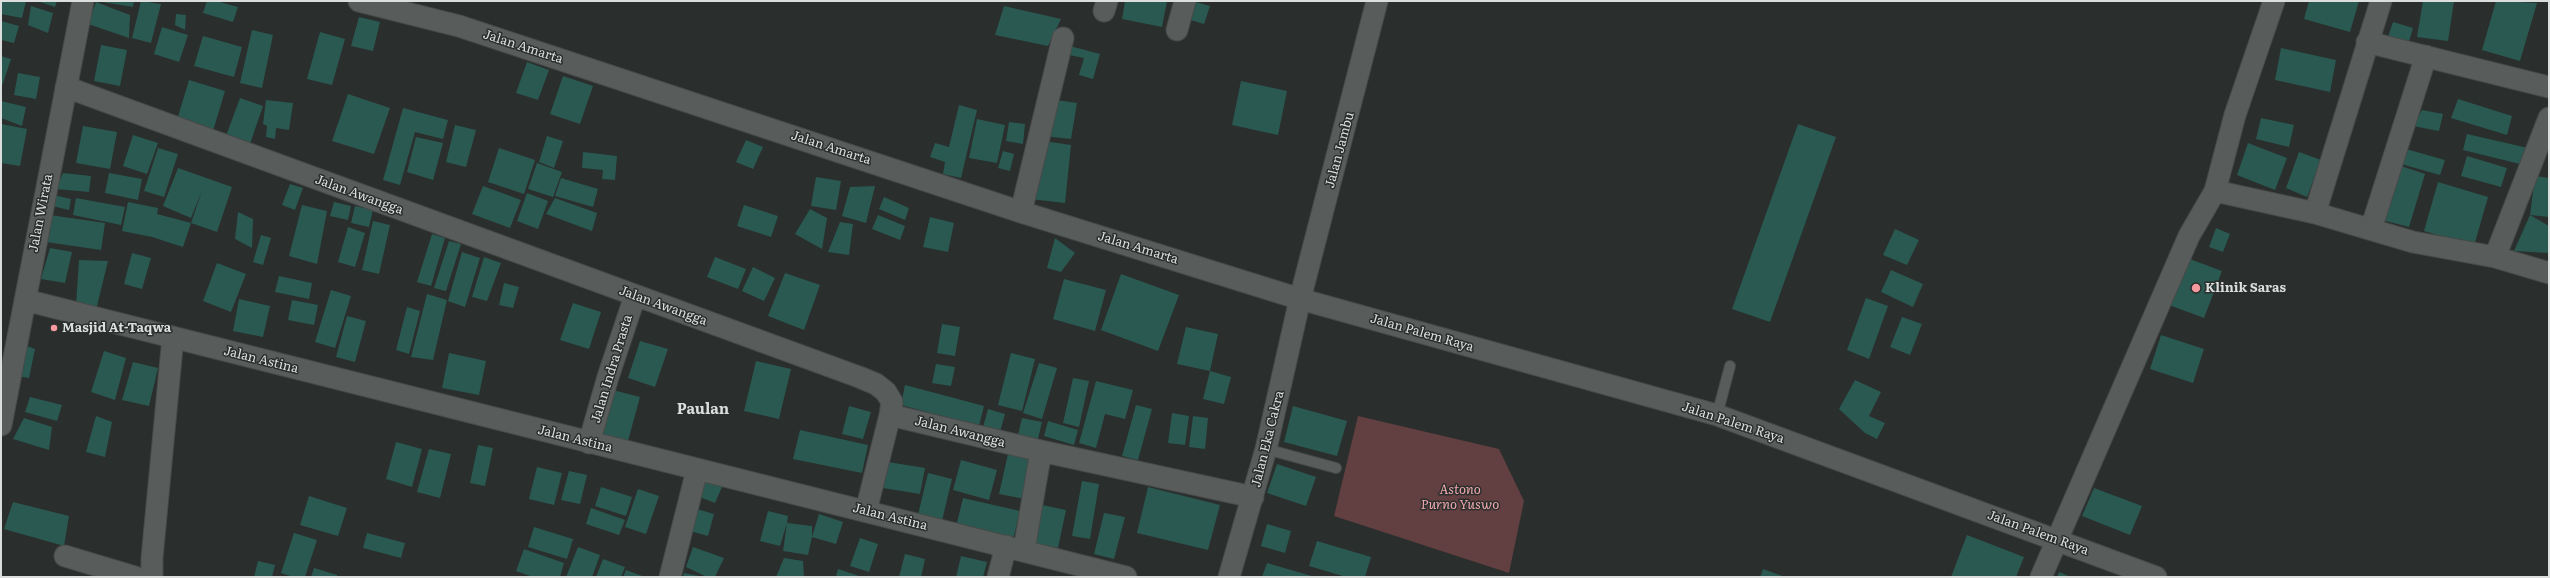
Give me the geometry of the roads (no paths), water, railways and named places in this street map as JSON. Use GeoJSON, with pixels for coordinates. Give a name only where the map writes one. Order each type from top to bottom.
{"type":"FeatureCollection","features":[{"type":"Feature","properties":{"kind":"street","name":"Jalan Wirata"},"geometry":{"type":"LineString","coordinates":[[1,425],[83,1]]}},
{"type":"Feature","properties":{"kind":"street","name":"Jalan Amarta"},"geometry":{"type":"LineString","coordinates":[[359,1],[459,26],[1021,212],[1300,299]]}},
{"type":"Feature","properties":{"kind":"street"},"geometry":{"type":"LineString","coordinates":[[1177,30],[1185,1]]}},
{"type":"Feature","properties":{"kind":"street","name":"Jalan Jambu"},"geometry":{"type":"LineString","coordinates":[[1300,299],[1377,1]]}},
{"type":"Feature","properties":{"kind":"street"},"geometry":{"type":"LineString","coordinates":[[2041,577],[2189,236],[2215,191],[2237,109],[2274,1]]}},
{"type":"Feature","properties":{"kind":"street"},"geometry":{"type":"LineString","coordinates":[[2315,213],[2381,1]]}},
{"type":"Feature","properties":{"kind":"street"},"geometry":{"type":"LineString","coordinates":[[1021,212],[1063,38]]}},
{"type":"Feature","properties":{"kind":"street"},"geometry":{"type":"LineString","coordinates":[[2367,42],[2549,87]]}},
{"type":"Feature","properties":{"kind":"street"},"geometry":{"type":"LineString","coordinates":[[2371,229],[2426,56]]}},
{"type":"Feature","properties":{"kind":"street","name":"Jalan Awangga"},"geometry":{"type":"LineString","coordinates":[[66,88],[876,384],[886,392],[892,402],[890,415],[1041,451],[1254,497]]}},
{"type":"Feature","properties":{"kind":"street"},"geometry":{"type":"LineString","coordinates":[[2495,257],[2549,118]]}},
{"type":"Feature","properties":{"kind":"street"},"geometry":{"type":"LineString","coordinates":[[2215,191],[2315,213],[2413,242],[2495,257],[2549,272]]}},
{"type":"Feature","properties":{"kind":"street","name":"Jalan Indra Prasta"},"geometry":{"type":"LineString","coordinates":[[589,443],[608,376],[635,296]]}},
{"type":"Feature","properties":{"kind":"street","name":"Jalan Palem Raya"},"geometry":{"type":"LineString","coordinates":[[1300,299],[1717,415],[2057,539],[2156,577]]}},
{"type":"Feature","properties":{"kind":"street","name":"Jalan Eka Cakra"},"geometry":{"type":"LineString","coordinates":[[1229,577],[1254,497],[1300,299]]}},
{"type":"Feature","properties":{"kind":"street","name":"Jalan Astina"},"geometry":{"type":"LineString","coordinates":[[25,300],[1126,577]]}},
{"type":"Feature","properties":{"kind":"street"},"geometry":{"type":"LineString","coordinates":[[152,577],[152,558],[173,338]]}},
{"type":"Feature","properties":{"kind":"street"},"geometry":{"type":"LineString","coordinates":[[866,511],[890,415]]}},
{"type":"Feature","properties":{"kind":"street"},"geometry":{"type":"LineString","coordinates":[[998,577],[1015,548],[1041,451]]}},
{"type":"Feature","properties":{"kind":"street"},"geometry":{"type":"LineString","coordinates":[[670,577],[697,470]]}},
{"type":"Feature","properties":{"kind":"street"},"geometry":{"type":"LineString","coordinates":[[65,556],[135,577]]}},
{"type":"Feature","properties":{"kind":"lane"},"geometry":{"type":"LineString","coordinates":[[1717,415],[1730,366]]}},
{"type":"Feature","properties":{"kind":"lane"},"geometry":{"type":"LineString","coordinates":[[1266,448],[1336,468]]}},
{"type":"Feature","properties":{"kind":"place","name":"Klinik Saras"},"geometry":{"type":"Point","coordinates":[2196,288]}},
{"type":"Feature","properties":{"kind":"place","name":"Masjid At-Taqwa"},"geometry":{"type":"Point","coordinates":[54,328]}},
{"type":"Feature","properties":{"kind":"district","name":"Paulan"},"geometry":{"type":"Point","coordinates":[703,410]}},
{"type":"Feature","properties":{"kind":"park label","name":"Astono Purno Yuswo"},"geometry":{"type":"Point","coordinates":[1460,498]}}]}
